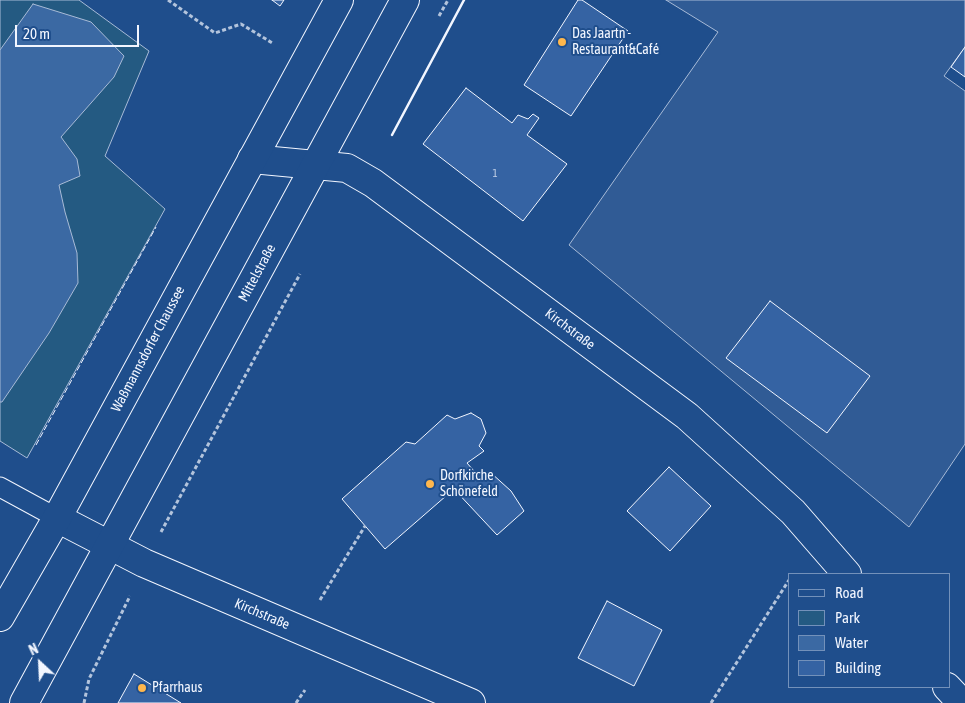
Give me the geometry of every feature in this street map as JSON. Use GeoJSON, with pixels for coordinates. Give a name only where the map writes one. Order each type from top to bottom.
{"type":"FeatureCollection","features":[{"type":"Feature","properties":{"kind":"main road","name":"Waßmannsdorfer Chaussee"},"geometry":{"type":"LineString","coordinates":[[0,617],[57,518],[339,0]]}},
{"type":"Feature","properties":{"kind":"main road","name":"Mittelstraße"},"geometry":{"type":"LineString","coordinates":[[109,546],[405,0]]}},
{"type":"Feature","properties":{"kind":"main road","name":"Kirchstraße"},"geometry":{"type":"LineString","coordinates":[[252,158],[347,168],[373,183],[687,416],[787,507],[847,573]]}},
{"type":"Feature","properties":{"kind":"main road","name":"Kirchstraße"},"geometry":{"type":"LineString","coordinates":[[57,518],[109,546],[472,703]]}},
{"type":"Feature","properties":{"kind":"main road"},"geometry":{"type":"LineString","coordinates":[[24,703],[109,546]]}},
{"type":"Feature","properties":{"kind":"main road"},"geometry":{"type":"LineString","coordinates":[[948,688],[962,703]]}},
{"type":"Feature","properties":{"kind":"lane"},"geometry":{"type":"LineString","coordinates":[[0,487],[57,518]]}},
{"type":"Feature","properties":{"kind":"path"},"geometry":{"type":"LineString","coordinates":[[168,0],[215,33],[242,24],[277,45]]}},
{"type":"Feature","properties":{"kind":"path"},"geometry":{"type":"LineString","coordinates":[[307,633],[318,602],[365,526]]}},
{"type":"Feature","properties":{"kind":"path"},"geometry":{"type":"LineString","coordinates":[[711,703],[788,582]]}},
{"type":"Feature","properties":{"kind":"path"},"geometry":{"type":"LineString","coordinates":[[296,703],[306,690]]}},
{"type":"Feature","properties":{"kind":"green space"},"geometry":{"type":"Polygon","coordinates":[[[0,0],[79,0],[149,51],[105,156],[165,209],[27,458],[0,441],[0,0]]]}},
{"type":"Feature","properties":{"kind":"shaded area"},"geometry":{"type":"Polygon","coordinates":[[[666,0],[965,0],[965,47],[944,76],[965,91],[965,444],[909,527],[569,245],[718,32],[666,0]]]}},
{"type":"Feature","properties":{"kind":"water"},"geometry":{"type":"Polygon","coordinates":[[[33,4],[91,22],[124,56],[114,77],[61,137],[77,159],[80,176],[59,185],[77,253],[78,283],[49,333],[2,402],[0,402],[0,50],[33,4]]]}},
{"type":"Feature","properties":{"kind":"building"},"geometry":{"type":"Polygon","coordinates":[[[272,0],[284,0],[280,6],[272,0]]]}},
{"type":"Feature","properties":{"kind":"building"},"geometry":{"type":"Polygon","coordinates":[[[578,0],[582,0],[628,31],[571,116],[524,85],[578,0]]]}},
{"type":"Feature","properties":{"kind":"building"},"geometry":{"type":"Polygon","coordinates":[[[965,47],[965,77],[951,67],[965,47]]]}},
{"type":"Feature","properties":{"kind":"building"},"geometry":{"type":"Polygon","coordinates":[[[466,88],[512,123],[518,115],[528,119],[533,114],[539,118],[527,135],[567,164],[523,221],[423,144],[466,88]]]}},
{"type":"Feature","properties":{"kind":"building"},"geometry":{"type":"Polygon","coordinates":[[[770,301],[870,376],[827,433],[726,358],[770,301]]]}},
{"type":"Feature","properties":{"kind":"building","name":"Dorfkirche Schönefeld"},"geometry":{"type":"Polygon","coordinates":[[[471,413],[481,419],[486,433],[479,446],[484,451],[467,463],[481,479],[490,472],[511,491],[524,511],[497,535],[454,489],[385,549],[342,499],[406,442],[415,444],[447,415],[455,419],[471,413]]]}},
{"type":"Feature","properties":{"kind":"building"},"geometry":{"type":"Polygon","coordinates":[[[669,467],[711,506],[670,551],[627,511],[669,467]]]}},
{"type":"Feature","properties":{"kind":"building"},"geometry":{"type":"Polygon","coordinates":[[[607,601],[662,630],[634,686],[578,658],[607,601]]]}},
{"type":"Feature","properties":{"kind":"building","name":"Pfarrhaus"},"geometry":{"type":"Polygon","coordinates":[[[134,674],[181,703],[118,703],[134,674]]]}},
{"type":"Feature","properties":{"kind":"fence"},"geometry":{"type":"LineString","coordinates":[[36,445],[156,227]]}},
{"type":"Feature","properties":{"kind":"wall"},"geometry":{"type":"LineString","coordinates":[[392,135],[464,0]]}},
{"type":"Feature","properties":{"kind":"place","name":"Das Jaartn - Restaurant&Café"},"geometry":{"type":"Point","coordinates":[562,42]}},
{"type":"Feature","properties":{"kind":"place","name":"Dorfkirche Schönefeld"},"geometry":{"type":"Point","coordinates":[430,484]}},
{"type":"Feature","properties":{"kind":"place","name":"Pfarrhaus"},"geometry":{"type":"Point","coordinates":[142,688]}}]}
